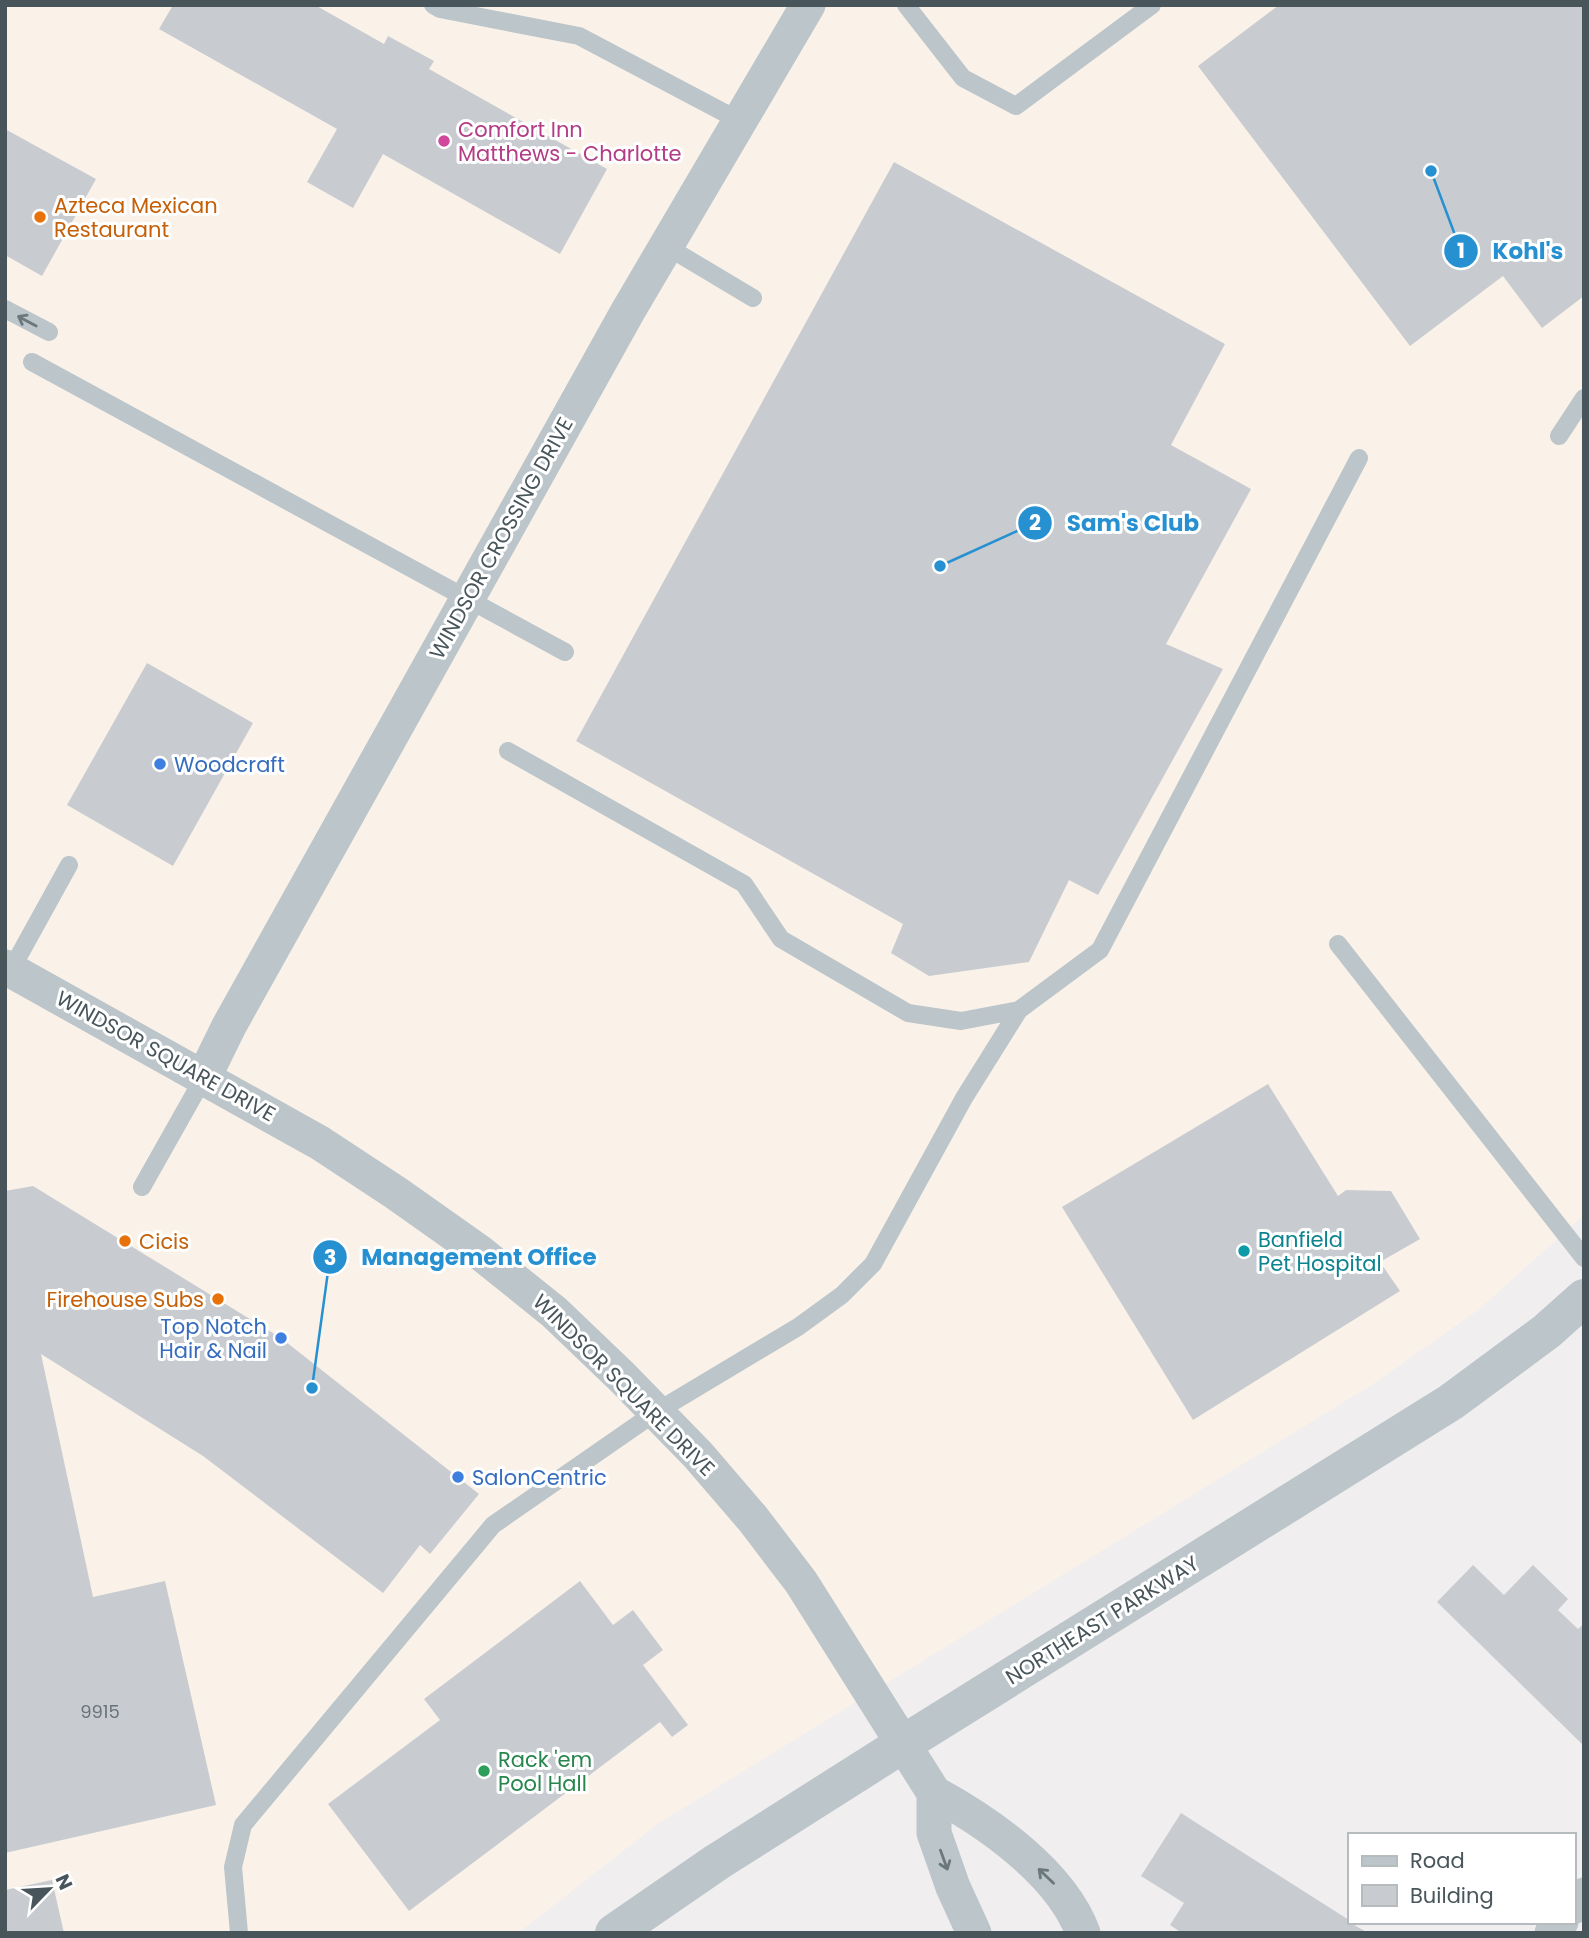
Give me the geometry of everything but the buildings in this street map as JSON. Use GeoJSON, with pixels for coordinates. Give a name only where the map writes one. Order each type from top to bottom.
{"type":"FeatureCollection","features":[{"type":"Feature","properties":{"kind":"street","name":"WINDSOR CROSSING DRIVE"},"geometry":{"type":"LineString","coordinates":[[204,1077],[236,1013],[622,321],[808,5]]}},
{"type":"Feature","properties":{"kind":"street","name":"WINDSOR SQUARE DRIVE"},"geometry":{"type":"LineString","coordinates":[[8,968],[320,1143],[478,1251],[554,1312],[698,1455],[752,1519],[801,1582],[934,1793]]}},
{"type":"Feature","properties":{"kind":"street","name":"NORTHEAST PARKWAY"},"geometry":{"type":"LineString","coordinates":[[614,1933],[717,1862],[903,1744],[1451,1402],[1547,1331],[1584,1298]]}},
{"type":"Feature","properties":{"kind":"street"},"geometry":{"type":"LineString","coordinates":[[974,1933],[953,1887],[934,1833],[934,1793],[970,1812],[1033,1864],[1057,1887],[1076,1915],[1083,1933]]}},
{"type":"Feature","properties":{"kind":"lane"},"geometry":{"type":"LineString","coordinates":[[433,5],[440,9],[579,36],[740,121]]}},
{"type":"Feature","properties":{"kind":"lane"},"geometry":{"type":"LineString","coordinates":[[906,5],[962,78],[1016,106],[1152,5]]}},
{"type":"Feature","properties":{"kind":"lane"},"geometry":{"type":"LineString","coordinates":[[666,246],[753,298]]}},
{"type":"Feature","properties":{"kind":"lane"},"geometry":{"type":"LineString","coordinates":[[5,309],[50,332]]}},
{"type":"Feature","properties":{"kind":"lane"},"geometry":{"type":"LineString","coordinates":[[32,362],[565,652]]}},
{"type":"Feature","properties":{"kind":"lane"},"geometry":{"type":"LineString","coordinates":[[1559,436],[1584,398]]}},
{"type":"Feature","properties":{"kind":"lane"},"geometry":{"type":"LineString","coordinates":[[239,1933],[233,1867],[243,1825],[493,1525],[656,1412],[798,1327],[842,1295],[873,1264],[964,1098],[1019,1010],[1100,950],[1359,458]]}},
{"type":"Feature","properties":{"kind":"lane"},"geometry":{"type":"LineString","coordinates":[[508,751],[744,884],[781,939],[908,1013],[961,1021],[1019,1010]]}},
{"type":"Feature","properties":{"kind":"lane"},"geometry":{"type":"LineString","coordinates":[[8,968],[69,865]]}},
{"type":"Feature","properties":{"kind":"lane"},"geometry":{"type":"LineString","coordinates":[[1338,944],[1584,1258]]}},
{"type":"Feature","properties":{"kind":"lane"},"geometry":{"type":"LineString","coordinates":[[142,1187],[204,1077]]}},
{"type":"Feature","properties":{"kind":"shaded area"},"geometry":{"type":"Polygon","coordinates":[[[5,5],[1584,5],[1584,1215],[1478,1310],[1373,1384],[659,1823],[518,1933],[5,1933],[5,5]]]}},
{"type":"Feature","properties":{"kind":"place","name":"Comfort Inn Matthews - Charlotte"},"geometry":{"type":"Point","coordinates":[444,141]}},
{"type":"Feature","properties":{"kind":"place","name":"Kohl's"},"geometry":{"type":"Point","coordinates":[1431,171]}},
{"type":"Feature","properties":{"kind":"place","name":"Azteca Mexican Restaurant"},"geometry":{"type":"Point","coordinates":[40,217]}},
{"type":"Feature","properties":{"kind":"place","name":"Sam's Club"},"geometry":{"type":"Point","coordinates":[940,566]}},
{"type":"Feature","properties":{"kind":"place","name":"Woodcraft"},"geometry":{"type":"Point","coordinates":[160,764]}},
{"type":"Feature","properties":{"kind":"place","name":"Cicis"},"geometry":{"type":"Point","coordinates":[125,1241]}},
{"type":"Feature","properties":{"kind":"place","name":"Banfield Pet Hospital"},"geometry":{"type":"Point","coordinates":[1244,1251]}},
{"type":"Feature","properties":{"kind":"place","name":"Firehouse Subs"},"geometry":{"type":"Point","coordinates":[218,1299]}},
{"type":"Feature","properties":{"kind":"place","name":"Top Notch Hair & Nail"},"geometry":{"type":"Point","coordinates":[281,1338]}},
{"type":"Feature","properties":{"kind":"place","name":"Management Office"},"geometry":{"type":"Point","coordinates":[312,1388]}},
{"type":"Feature","properties":{"kind":"place","name":"SalonCentric"},"geometry":{"type":"Point","coordinates":[458,1477]}},
{"type":"Feature","properties":{"kind":"place","name":"Rack 'em Pool Hall"},"geometry":{"type":"Point","coordinates":[484,1771]}}]}
